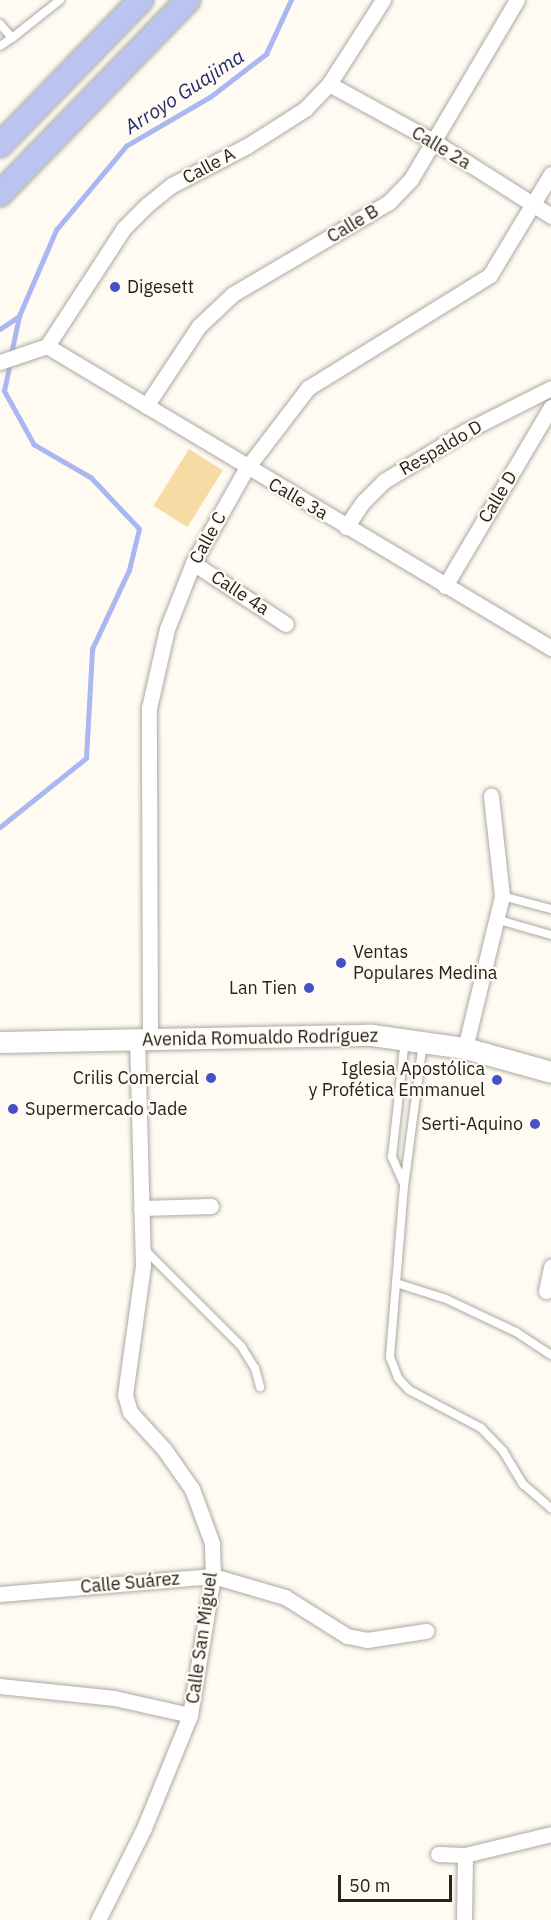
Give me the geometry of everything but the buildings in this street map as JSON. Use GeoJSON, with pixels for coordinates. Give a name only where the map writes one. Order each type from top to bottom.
{"type":"FeatureCollection","features":[{"type":"Feature","properties":{"kind":"main road"},"geometry":{"type":"LineString","coordinates":[[0,145],[141,0]]}},
{"type":"Feature","properties":{"kind":"main road"},"geometry":{"type":"LineString","coordinates":[[0,194],[188,0]]}},
{"type":"Feature","properties":{"kind":"main road","name":"Avenida Romualdo Rodríguez"},"geometry":{"type":"LineString","coordinates":[[0,1042],[342,1034],[414,1040],[465,1048],[551,1072]]}},
{"type":"Feature","properties":{"kind":"street","name":"Calle A"},"geometry":{"type":"LineString","coordinates":[[47,346],[124,228],[172,185],[247,146],[305,109],[329,84],[383,0]]}},
{"type":"Feature","properties":{"kind":"street","name":"Calle B"},"geometry":{"type":"LineString","coordinates":[[146,406],[199,326],[233,294],[389,202],[411,179],[517,0]]}},
{"type":"Feature","properties":{"kind":"street","name":"Calle 2a"},"geometry":{"type":"LineString","coordinates":[[329,84],[435,142],[551,216]]}},
{"type":"Feature","properties":{"kind":"street","name":"Calle C"},"geometry":{"type":"LineString","coordinates":[[144,1040],[149,708],[167,629],[193,563],[246,469],[308,388],[490,275],[551,174]]}},
{"type":"Feature","properties":{"kind":"street"},"geometry":{"type":"LineString","coordinates":[[0,362],[47,346]]}},
{"type":"Feature","properties":{"kind":"street","name":"Calle 3a"},"geometry":{"type":"LineString","coordinates":[[47,346],[246,469],[551,648]]}},
{"type":"Feature","properties":{"kind":"street","name":"Respaldo D"},"geometry":{"type":"LineString","coordinates":[[346,527],[363,502],[384,481],[464,432],[551,388]]}},
{"type":"Feature","properties":{"kind":"street","name":"Calle D"},"geometry":{"type":"LineString","coordinates":[[445,586],[551,407]]}},
{"type":"Feature","properties":{"kind":"street","name":"Calle 4a"},"geometry":{"type":"LineString","coordinates":[[193,563],[286,624]]}},
{"type":"Feature","properties":{"kind":"street"},"geometry":{"type":"LineString","coordinates":[[465,1048],[476,993],[499,920],[502,896],[491,796]]}},
{"type":"Feature","properties":{"kind":"street","name":"Calle San Miguel"},"geometry":{"type":"LineString","coordinates":[[98,1920],[144,1828],[190,1715],[213,1576],[212,1543],[192,1489],[164,1449],[130,1412],[125,1395],[142,1247],[144,1040]]}},
{"type":"Feature","properties":{"kind":"street"},"geometry":{"type":"LineString","coordinates":[[141,1208],[212,1206]]}},
{"type":"Feature","properties":{"kind":"street"},"geometry":{"type":"LineString","coordinates":[[546,1291],[551,1267]]}},
{"type":"Feature","properties":{"kind":"street","name":"Calle Suárez"},"geometry":{"type":"LineString","coordinates":[[0,1594],[213,1576],[285,1597],[347,1636],[368,1640],[426,1631]]}},
{"type":"Feature","properties":{"kind":"street"},"geometry":{"type":"LineString","coordinates":[[0,1686],[114,1698],[190,1715]]}},
{"type":"Feature","properties":{"kind":"street"},"geometry":{"type":"LineString","coordinates":[[438,1854],[465,1855],[551,1834]]}},
{"type":"Feature","properties":{"kind":"street"},"geometry":{"type":"LineString","coordinates":[[464,1920],[465,1855]]}},
{"type":"Feature","properties":{"kind":"lane"},"geometry":{"type":"LineString","coordinates":[[0,46],[60,0]]}},
{"type":"Feature","properties":{"kind":"lane"},"geometry":{"type":"LineString","coordinates":[[0,24],[12,38]]}},
{"type":"Feature","properties":{"kind":"lane"},"geometry":{"type":"LineString","coordinates":[[502,896],[551,909]]}},
{"type":"Feature","properties":{"kind":"lane"},"geometry":{"type":"LineString","coordinates":[[499,920],[551,935]]}},
{"type":"Feature","properties":{"kind":"lane"},"geometry":{"type":"LineString","coordinates":[[405,1186],[392,1156],[414,1040]]}},
{"type":"Feature","properties":{"kind":"lane"},"geometry":{"type":"LineString","coordinates":[[414,1040],[405,1186],[390,1357],[398,1378],[408,1390],[481,1428],[503,1451],[523,1484],[551,1508]]}},
{"type":"Feature","properties":{"kind":"lane"},"geometry":{"type":"LineString","coordinates":[[142,1247],[241,1346],[255,1368],[260,1387]]}},
{"type":"Feature","properties":{"kind":"lane"},"geometry":{"type":"LineString","coordinates":[[396,1283],[446,1299],[516,1332],[551,1355]]}},
{"type":"Feature","properties":{"kind":"shaded area"},"geometry":{"type":"Polygon","coordinates":[[[189,449],[223,470],[187,527],[153,506],[189,449]]]}},
{"type":"Feature","properties":{"kind":"waterway","name":"Arroyo Guajima"},"geometry":{"type":"LineString","coordinates":[[11,354],[19,316],[56,230],[126,146],[210,97],[266,54],[291,0]]}},
{"type":"Feature","properties":{"kind":"waterway"},"geometry":{"type":"LineString","coordinates":[[0,329],[19,316]]}},
{"type":"Feature","properties":{"kind":"waterway","name":"Arroyo Guajima"},"geometry":{"type":"LineString","coordinates":[[0,827],[86,758],[92,649],[129,570],[139,529],[91,478],[34,445],[4,391],[10,362]]}},
{"type":"Feature","properties":{"kind":"place","name":"Digesett"},"geometry":{"type":"Point","coordinates":[115,287]}},
{"type":"Feature","properties":{"kind":"place","name":"Ventas Populares Medina"},"geometry":{"type":"Point","coordinates":[341,963]}},
{"type":"Feature","properties":{"kind":"place","name":"Lan Tien"},"geometry":{"type":"Point","coordinates":[309,988]}},
{"type":"Feature","properties":{"kind":"place","name":"Crilis Comercial"},"geometry":{"type":"Point","coordinates":[211,1078]}},
{"type":"Feature","properties":{"kind":"place","name":"Iglesia Apostólica y Profética Emmanuel"},"geometry":{"type":"Point","coordinates":[497,1080]}},
{"type":"Feature","properties":{"kind":"place","name":"Supermercado Jade"},"geometry":{"type":"Point","coordinates":[13,1109]}},
{"type":"Feature","properties":{"kind":"place","name":"Serti-Aquino"},"geometry":{"type":"Point","coordinates":[535,1124]}}]}
